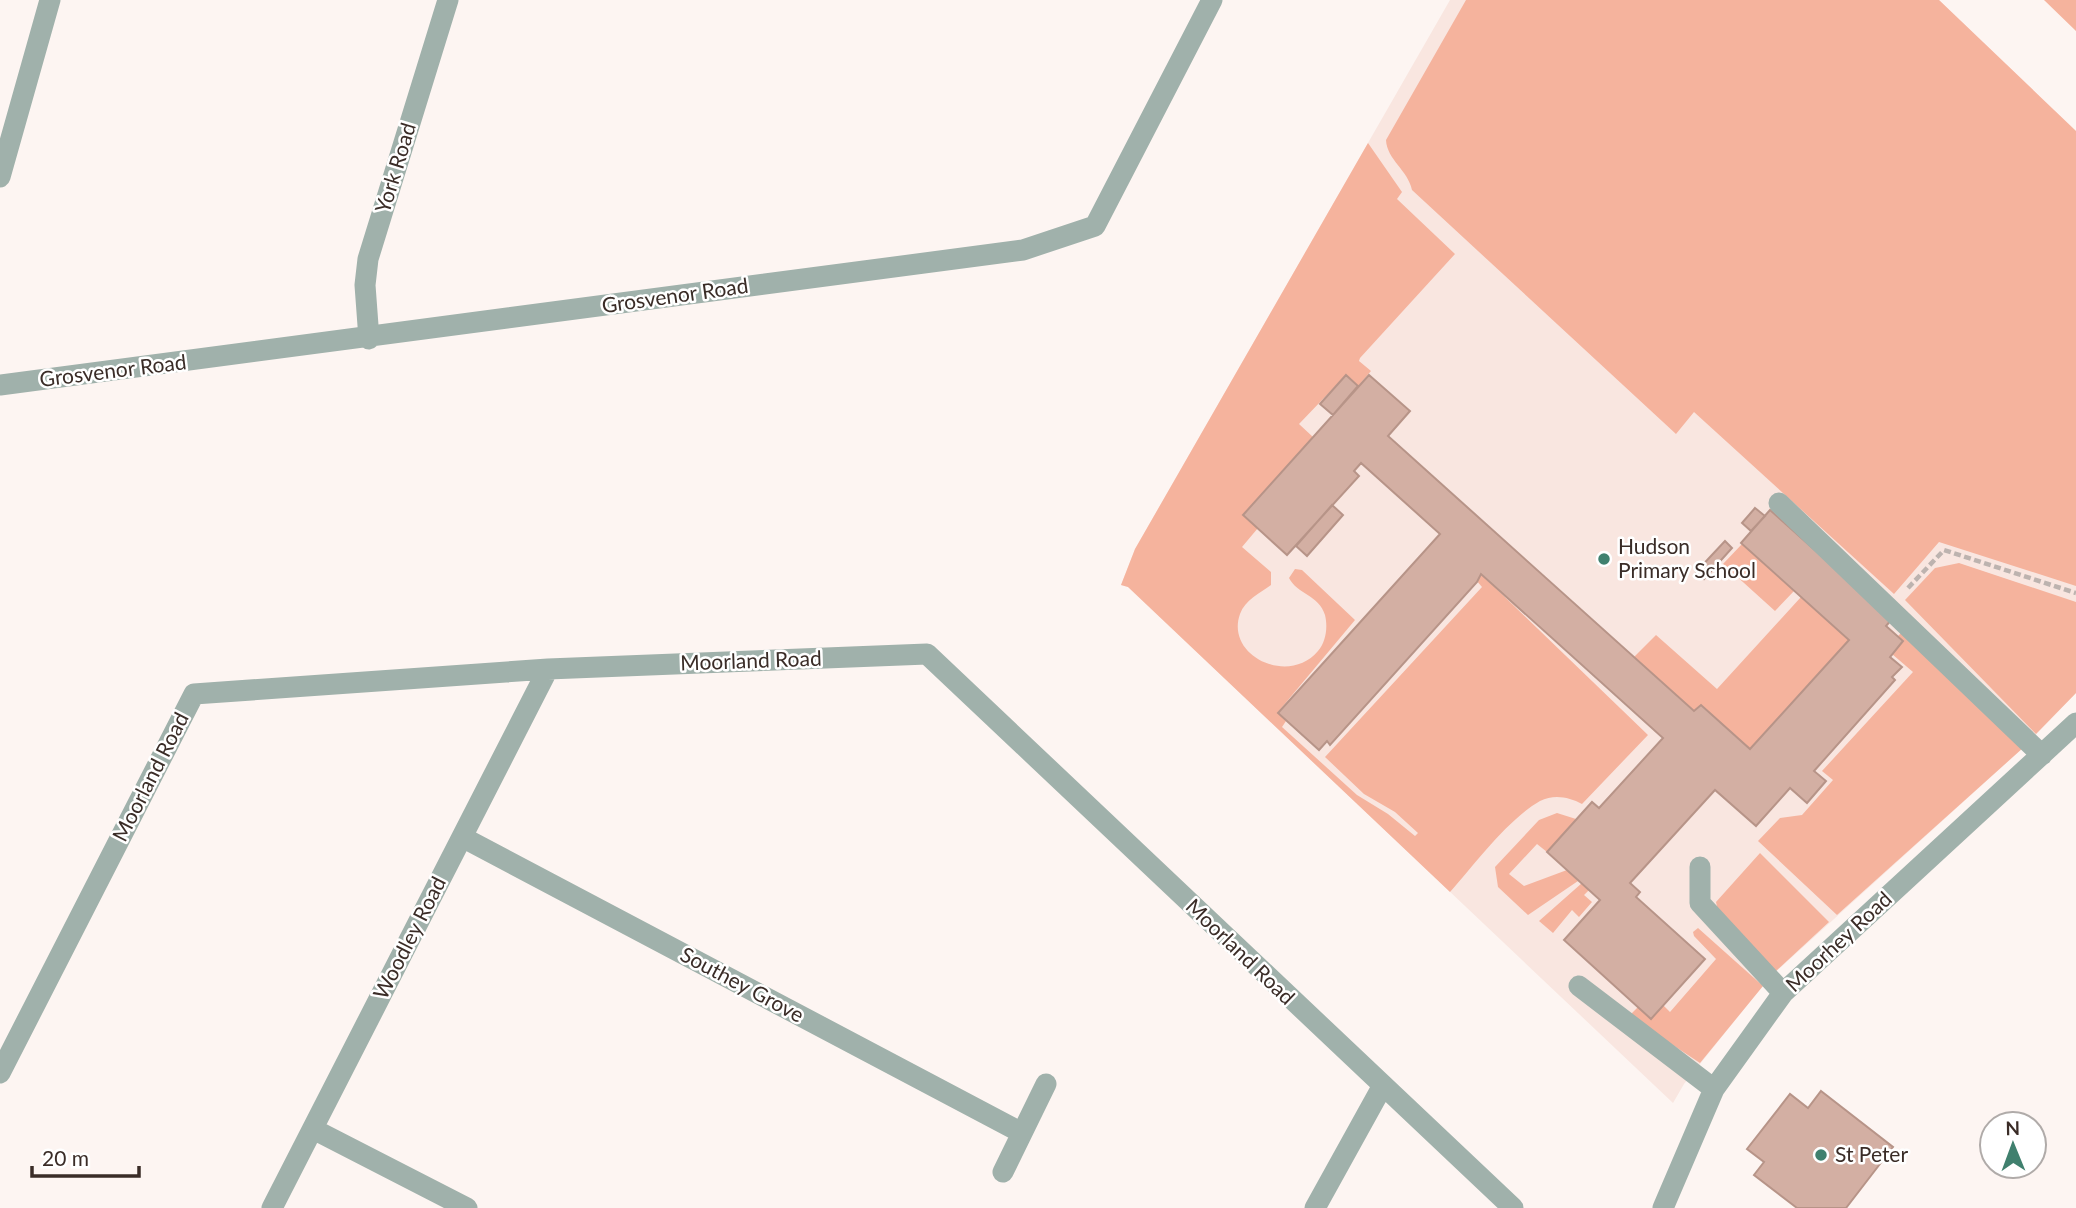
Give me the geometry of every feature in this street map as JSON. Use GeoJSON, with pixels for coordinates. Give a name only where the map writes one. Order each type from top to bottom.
{"type":"FeatureCollection","features":[{"type":"Feature","properties":{"kind":"street"},"geometry":{"type":"LineString","coordinates":[[0,177],[50,0]]}},
{"type":"Feature","properties":{"kind":"street","name":"York Road"},"geometry":{"type":"LineString","coordinates":[[369,339],[365,285],[368,259],[448,0]]}},
{"type":"Feature","properties":{"kind":"street","name":"Grosvenor Road"},"geometry":{"type":"LineString","coordinates":[[0,385],[369,339],[1023,250],[1095,226],[1213,0]]}},
{"type":"Feature","properties":{"kind":"street"},"geometry":{"type":"LineString","coordinates":[[1779,503],[2042,755]]}},
{"type":"Feature","properties":{"kind":"street","name":"Moorland Road"},"geometry":{"type":"LineString","coordinates":[[0,1073],[194,694],[548,669],[927,654],[1513,1208]]}},
{"type":"Feature","properties":{"kind":"street","name":"Woodley Road"},"geometry":{"type":"LineString","coordinates":[[272,1208],[548,669]]}},
{"type":"Feature","properties":{"kind":"street","name":"Moorhey Road"},"geometry":{"type":"LineString","coordinates":[[1663,1208],[1714,1089],[1783,993],[2076,723]]}},
{"type":"Feature","properties":{"kind":"street","name":"Southey Grove"},"geometry":{"type":"LineString","coordinates":[[462,837],[1022,1133]]}},
{"type":"Feature","properties":{"kind":"street"},"geometry":{"type":"LineString","coordinates":[[1700,867],[1700,903],[1783,993]]}},
{"type":"Feature","properties":{"kind":"street"},"geometry":{"type":"LineString","coordinates":[[1579,986],[1714,1089]]}},
{"type":"Feature","properties":{"kind":"street"},"geometry":{"type":"LineString","coordinates":[[1003,1172],[1046,1084]]}},
{"type":"Feature","properties":{"kind":"street"},"geometry":{"type":"LineString","coordinates":[[1315,1208],[1382,1087]]}},
{"type":"Feature","properties":{"kind":"street"},"geometry":{"type":"LineString","coordinates":[[313,1129],[467,1208]]}},
{"type":"Feature","properties":{"kind":"path"},"geometry":{"type":"LineString","coordinates":[[1889,609],[1944,550],[2076,593]]}},
{"type":"Feature","properties":{"kind":"shaded area","name":"Hudson Primary School"},"geometry":{"type":"Polygon","coordinates":[[[1450,0],[1939,0],[2076,131],[2076,693],[2024,747],[1769,978],[1684,1084],[1673,1103],[1128,587],[1121,585],[1135,549],[1450,0]]]}},
{"type":"Feature","properties":{"kind":"shaded area"},"geometry":{"type":"Polygon","coordinates":[[[1466,0],[1939,0],[2076,131],[2076,586],[1939,542],[1894,594],[1694,412],[1676,434],[1412,190],[1390,153],[1386,140],[1466,0]]]}},
{"type":"Feature","properties":{"kind":"shaded area"},"geometry":{"type":"Polygon","coordinates":[[[2044,0],[2076,0],[2076,31],[2044,0]]]}},
{"type":"Feature","properties":{"kind":"shaded area"},"geometry":{"type":"Polygon","coordinates":[[[1368,143],[1402,192],[1397,199],[1455,254],[1360,358],[1359,361],[1371,371],[1358,386],[1345,376],[1299,424],[1313,437],[1243,515],[1258,528],[1242,547],[1271,572],[1271,585],[1253,597],[1240,614],[1238,629],[1242,642],[1250,653],[1277,666],[1291,666],[1306,661],[1321,647],[1326,634],[1325,615],[1318,603],[1297,588],[1289,578],[1295,569],[1302,570],[1355,620],[1278,712],[1286,721],[1282,727],[1357,795],[1388,814],[1415,836],[1418,833],[1395,812],[1364,794],[1325,757],[1482,587],[1476,580],[1481,574],[1648,735],[1582,804],[1556,797],[1540,801],[1528,809],[1492,843],[1450,892],[1128,587],[1121,585],[1135,549],[1368,143]]]}},
{"type":"Feature","properties":{"kind":"shaded area"},"geometry":{"type":"Polygon","coordinates":[[[1742,544],[1794,591],[1775,611],[1723,564],[1742,544]]]}},
{"type":"Feature","properties":{"kind":"shaded area"},"geometry":{"type":"Polygon","coordinates":[[[1959,563],[2076,602],[2076,693],[2036,734],[1905,600],[1935,568],[1959,563]]]}},
{"type":"Feature","properties":{"kind":"shaded area"},"geometry":{"type":"Polygon","coordinates":[[[1801,597],[1849,640],[1750,749],[1701,705],[1694,711],[1634,657],[1656,635],[1717,689],[1801,597]]]}},
{"type":"Feature","properties":{"kind":"shaded area"},"geometry":{"type":"Polygon","coordinates":[[[1901,633],[2024,747],[1837,915],[1758,841],[1780,818],[1802,815],[1833,780],[1822,771],[1913,672],[1892,654],[1903,642],[1898,636],[1901,633]]]}},
{"type":"Feature","properties":{"kind":"shaded area"},"geometry":{"type":"Polygon","coordinates":[[[1557,813],[1576,819],[1547,852],[1537,844],[1509,874],[1524,886],[1567,870],[1578,881],[1528,915],[1498,887],[1495,867],[1539,820],[1557,813]]]}},
{"type":"Feature","properties":{"kind":"shaded area"},"geometry":{"type":"Polygon","coordinates":[[[1760,853],[1829,922],[1775,972],[1718,911],[1716,902],[1760,853]]]}},
{"type":"Feature","properties":{"kind":"shaded area"},"geometry":{"type":"Polygon","coordinates":[[[1582,883],[1589,890],[1584,895],[1592,902],[1579,917],[1572,910],[1553,933],[1539,921],[1582,883]]]}},
{"type":"Feature","properties":{"kind":"shaded area"},"geometry":{"type":"Polygon","coordinates":[[[1698,928],[1763,986],[1700,1063],[1629,1016],[1638,1007],[1650,1018],[1663,1005],[1670,1012],[1716,959],[1694,936],[1693,932],[1698,928]]]}},
{"type":"Feature","properties":{"kind":"building"},"geometry":{"type":"Polygon","coordinates":[[[1346,375],[1358,386],[1333,415],[1320,404],[1346,375]]]}},
{"type":"Feature","properties":{"kind":"building"},"geometry":{"type":"Polygon","coordinates":[[[1369,375],[1410,411],[1388,436],[1694,711],[1701,705],[1750,749],[1849,640],[1741,543],[1770,510],[1892,619],[1886,626],[1903,641],[1890,657],[1902,667],[1892,677],[1895,680],[1814,771],[1826,781],[1807,803],[1790,788],[1756,826],[1715,790],[1630,883],[1640,892],[1636,897],[1705,959],[1651,1019],[1564,940],[1600,900],[1547,852],[1592,802],[1599,808],[1663,738],[1481,574],[1477,582],[1330,745],[1327,741],[1319,750],[1278,713],[1440,534],[1361,463],[1354,471],[1359,476],[1287,555],[1243,515],[1369,375]]]}},
{"type":"Feature","properties":{"kind":"building"},"geometry":{"type":"Polygon","coordinates":[[[1332,505],[1343,515],[1307,556],[1296,546],[1332,505]]]}},
{"type":"Feature","properties":{"kind":"building"},"geometry":{"type":"Polygon","coordinates":[[[1755,508],[1765,516],[1751,531],[1742,523],[1755,508]]]}},
{"type":"Feature","properties":{"kind":"building"},"geometry":{"type":"Polygon","coordinates":[[[1725,541],[1732,548],[1704,579],[1696,572],[1725,541]]]}},
{"type":"Feature","properties":{"kind":"building","name":"St Peter"},"geometry":{"type":"Polygon","coordinates":[[[1821,1091],[1893,1147],[1846,1208],[1797,1208],[1754,1175],[1764,1162],[1747,1149],[1790,1094],[1808,1108],[1821,1091]]]}},
{"type":"Feature","properties":{"kind":"place","name":"Hudson Primary School"},"geometry":{"type":"Point","coordinates":[1604,559]}},
{"type":"Feature","properties":{"kind":"place","name":"St Peter"},"geometry":{"type":"Point","coordinates":[1821,1155]}}]}
